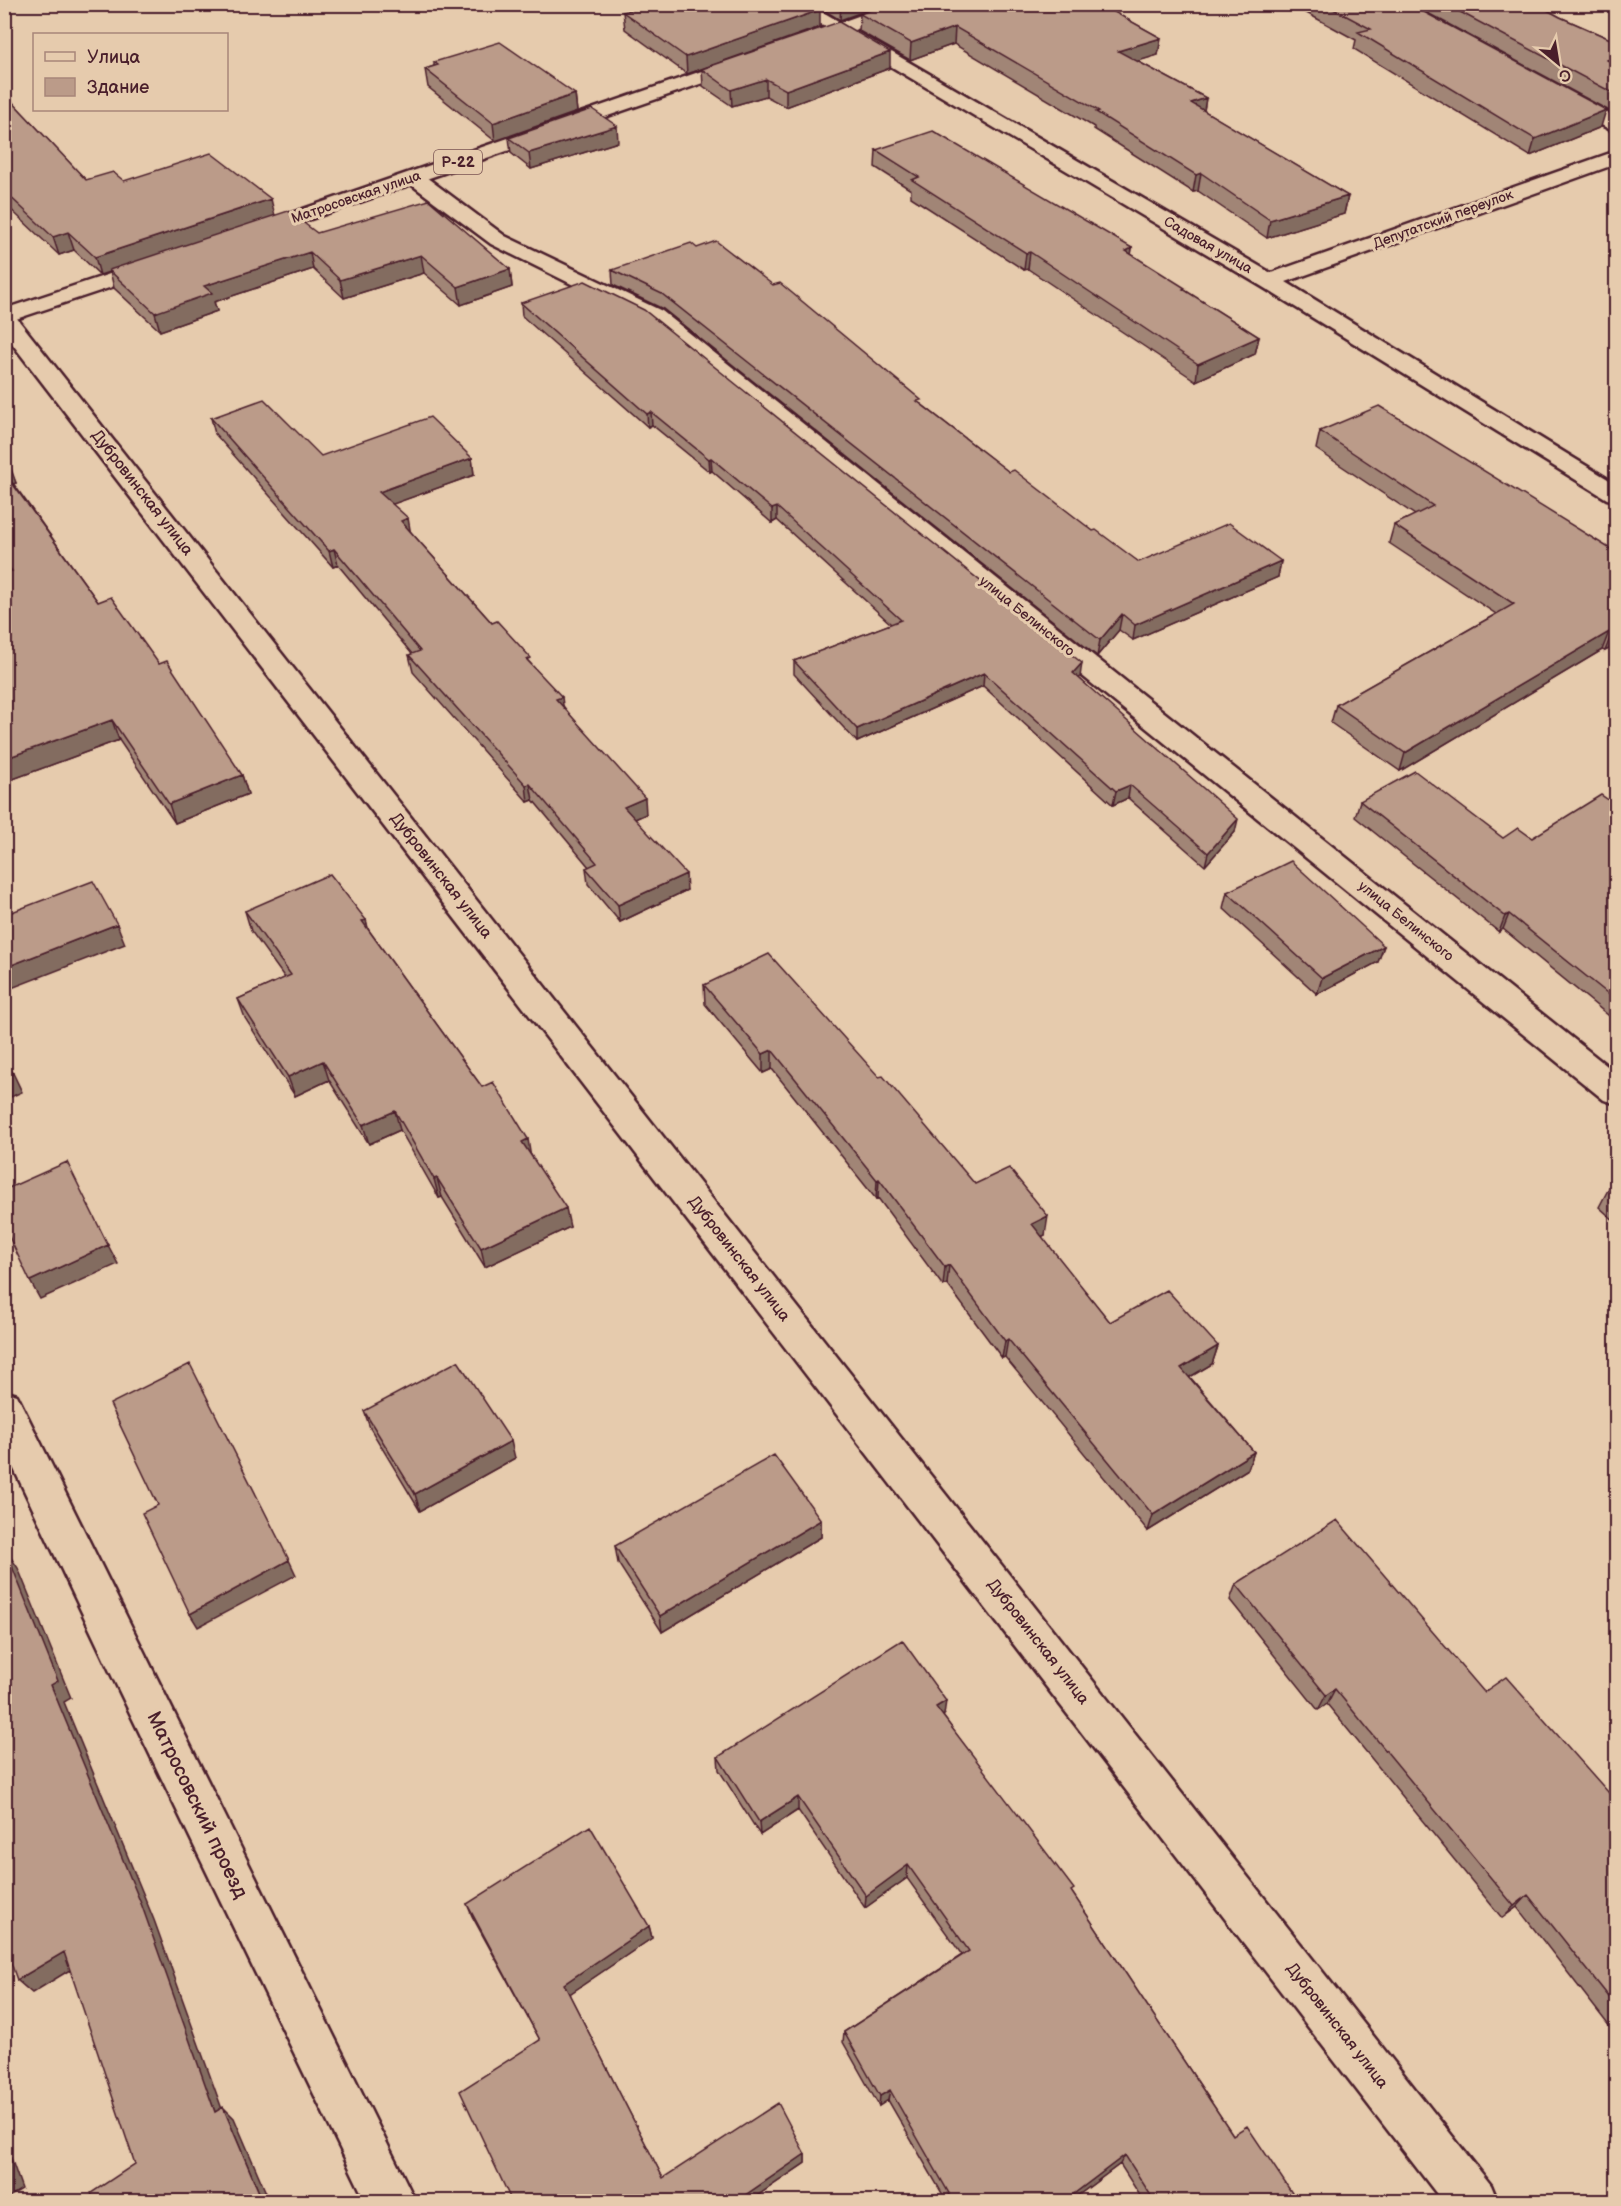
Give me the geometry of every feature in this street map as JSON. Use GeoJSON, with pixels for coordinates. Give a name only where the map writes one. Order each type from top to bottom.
{"type":"FeatureCollection","features":[{"type":"Feature","properties":{"kind":"main road","name":"Садовая улица"},"geometry":{"type":"LineString","coordinates":[[795,4],[836,30],[1269,280],[1617,494]]}},
{"type":"Feature","properties":{"kind":"main road"},"geometry":{"type":"LineString","coordinates":[[792,45],[911,4]]}},
{"type":"Feature","properties":{"kind":"main road","name":"Матросовская улица"},"geometry":{"type":"LineString","coordinates":[[237,237],[415,178],[758,57]]}},
{"type":"Feature","properties":{"kind":"main road"},"geometry":{"type":"LineString","coordinates":[[1545,86],[1617,125]]}},
{"type":"Feature","properties":{"kind":"main road","name":"Депутатский переулок"},"geometry":{"type":"LineString","coordinates":[[1269,280],[1617,157]]}},
{"type":"Feature","properties":{"kind":"main road","name":"улица Белинского"},"geometry":{"type":"LineString","coordinates":[[415,178],[498,240],[654,316],[1617,1091]]}},
{"type":"Feature","properties":{"kind":"main road"},"geometry":{"type":"LineString","coordinates":[[4,316],[171,260]]}},
{"type":"Feature","properties":{"kind":"main road","name":"Дубровинская улица"},"geometry":{"type":"LineString","coordinates":[[4,316],[1474,2202]]}},
{"type":"Feature","properties":{"kind":"main road","name":"Матросовский проезд"},"geometry":{"type":"LineString","coordinates":[[4,1407],[127,1664],[392,2202]]}},
{"type":"Feature","properties":{"kind":"building"},"geometry":{"type":"Polygon","coordinates":[[[642,4],[811,4],[820,10],[686,57],[623,12],[645,6],[642,4]]]}},
{"type":"Feature","properties":{"kind":"building"},"geometry":{"type":"Polygon","coordinates":[[[887,4],[1100,4],[1161,38],[1118,51],[1206,98],[1191,103],[1348,196],[1270,220],[1201,173],[1196,175],[1096,112],[1099,111],[955,27],[911,43],[860,14],[887,4]]]}},
{"type":"Feature","properties":{"kind":"building"},"geometry":{"type":"Polygon","coordinates":[[[1324,4],[1409,4],[1606,110],[1535,139],[1358,32],[1371,29],[1324,4]]]}},
{"type":"Feature","properties":{"kind":"building"},"geometry":{"type":"Polygon","coordinates":[[[1445,4],[1536,4],[1617,42],[1617,57],[1607,60],[1617,65],[1617,95],[1445,4]]]}},
{"type":"Feature","properties":{"kind":"building"},"geometry":{"type":"Polygon","coordinates":[[[839,22],[890,52],[786,90],[766,79],[731,90],[702,69],[839,22]]]}},
{"type":"Feature","properties":{"kind":"building"},"geometry":{"type":"Polygon","coordinates":[[[500,42],[575,94],[493,123],[425,69],[438,65],[434,62],[500,42]]]}},
{"type":"Feature","properties":{"kind":"building"},"geometry":{"type":"Polygon","coordinates":[[[4,93],[86,180],[113,172],[124,181],[211,153],[271,199],[95,257],[68,232],[53,237],[4,191],[4,93]]]}},
{"type":"Feature","properties":{"kind":"building"},"geometry":{"type":"Polygon","coordinates":[[[592,109],[617,126],[529,153],[509,138],[592,109]]]}},
{"type":"Feature","properties":{"kind":"building"},"geometry":{"type":"Polygon","coordinates":[[[933,131],[1132,248],[1126,251],[1259,337],[1198,364],[1030,252],[1026,253],[912,180],[919,177],[876,150],[933,131]]]}},
{"type":"Feature","properties":{"kind":"building"},"geometry":{"type":"Polygon","coordinates":[[[429,200],[510,269],[458,287],[421,255],[340,280],[310,252],[204,286],[212,293],[155,313],[109,270],[288,211],[317,233],[429,200]]]}},
{"type":"Feature","properties":{"kind":"building"},"geometry":{"type":"Polygon","coordinates":[[[716,241],[773,285],[780,283],[921,400],[917,401],[1009,472],[1014,470],[1093,531],[1096,530],[1139,562],[1229,523],[1281,561],[1135,625],[1122,614],[1100,640],[662,294],[612,270],[691,243],[697,248],[716,241]]]}},
{"type":"Feature","properties":{"kind":"building"},"geometry":{"type":"Polygon","coordinates":[[[585,281],[644,310],[1082,663],[1073,673],[1238,819],[1208,853],[1130,785],[1116,791],[984,673],[857,729],[794,661],[901,620],[777,507],[772,509],[651,412],[647,414],[521,303],[585,281]]]}},
{"type":"Feature","properties":{"kind":"building"},"geometry":{"type":"Polygon","coordinates":[[[264,399],[321,456],[430,417],[472,458],[379,492],[408,518],[401,521],[492,623],[497,621],[531,658],[527,660],[562,697],[556,699],[645,798],[624,807],[686,874],[618,905],[586,868],[597,863],[530,784],[526,785],[409,655],[420,651],[334,549],[329,551],[211,418],[264,399]]]}},
{"type":"Feature","properties":{"kind":"building"},"geometry":{"type":"Polygon","coordinates":[[[1379,406],[1617,553],[1617,631],[1609,632],[1405,753],[1336,705],[1514,604],[1394,525],[1433,506],[1320,431],[1379,406]]]}},
{"type":"Feature","properties":{"kind":"building"},"geometry":{"type":"Polygon","coordinates":[[[4,472],[98,602],[111,597],[159,664],[167,661],[242,775],[169,804],[112,720],[4,759],[4,573],[12,571],[4,561],[4,472]]]}},
{"type":"Feature","properties":{"kind":"building"},"geometry":{"type":"Polygon","coordinates":[[[1415,771],[1503,838],[1518,828],[1532,838],[1601,795],[1617,806],[1617,1001],[1509,914],[1505,916],[1360,801],[1415,771]]]}},
{"type":"Feature","properties":{"kind":"building"},"geometry":{"type":"Polygon","coordinates":[[[1291,861],[1384,946],[1322,978],[1227,892],[1291,861]]]}},
{"type":"Feature","properties":{"kind":"building"},"geometry":{"type":"Polygon","coordinates":[[[330,874],[366,920],[362,921],[482,1087],[493,1082],[528,1139],[522,1142],[566,1208],[481,1248],[437,1178],[434,1179],[395,1111],[363,1125],[323,1061],[288,1077],[238,999],[291,975],[245,911],[330,874]]]}},
{"type":"Feature","properties":{"kind":"building"},"geometry":{"type":"Polygon","coordinates":[[[93,881],[117,924],[4,968],[4,915],[93,881]]]}},
{"type":"Feature","properties":{"kind":"building"},"geometry":{"type":"Polygon","coordinates":[[[769,954],[879,1077],[883,1076],[975,1184],[1009,1168],[1048,1216],[1032,1224],[1110,1322],[1167,1290],[1218,1346],[1181,1368],[1254,1452],[1153,1515],[1008,1339],[1005,1341],[949,1265],[945,1267],[879,1179],[877,1180],[772,1050],[763,1054],[704,985],[769,954]]]}},
{"type":"Feature","properties":{"kind":"building"},"geometry":{"type":"Polygon","coordinates":[[[4,1057],[13,1073],[4,1077],[4,1057]]]}},
{"type":"Feature","properties":{"kind":"building"},"geometry":{"type":"Polygon","coordinates":[[[67,1162],[108,1245],[30,1281],[4,1226],[4,1190],[67,1162]]]}},
{"type":"Feature","properties":{"kind":"building"},"geometry":{"type":"Polygon","coordinates":[[[1617,1183],[1617,1195],[1609,1188],[1617,1183]]]}},
{"type":"Feature","properties":{"kind":"building"},"geometry":{"type":"Polygon","coordinates":[[[458,1361],[511,1441],[415,1494],[364,1411],[458,1361]]]}},
{"type":"Feature","properties":{"kind":"building"},"geometry":{"type":"Polygon","coordinates":[[[190,1364],[289,1560],[190,1614],[142,1513],[158,1505],[110,1404],[190,1364]]]}},
{"type":"Feature","properties":{"kind":"building"},"geometry":{"type":"Polygon","coordinates":[[[774,1455],[821,1520],[660,1616],[615,1546],[774,1455]]]}},
{"type":"Feature","properties":{"kind":"building"},"geometry":{"type":"Polygon","coordinates":[[[1337,1520],[1484,1692],[1506,1677],[1617,1802],[1617,2007],[1528,1895],[1514,1906],[1335,1689],[1326,1695],[1236,1584],[1337,1520]]]}},
{"type":"Feature","properties":{"kind":"building"},"geometry":{"type":"Polygon","coordinates":[[[5,1549],[58,1681],[51,1685],[142,1906],[215,2112],[223,2107],[263,2202],[95,2202],[91,2193],[135,2164],[64,1952],[17,1980],[4,1943],[5,1549]]]}},
{"type":"Feature","properties":{"kind":"building"},"geometry":{"type":"Polygon","coordinates":[[[902,1640],[946,1701],[936,1707],[1074,1889],[1071,1891],[1233,2135],[1247,2126],[1298,2202],[1155,2202],[1125,2155],[1063,2202],[954,2202],[890,2090],[880,2096],[844,2032],[969,1951],[908,1865],[866,1896],[798,1797],[759,1822],[718,1757],[902,1640]]]}},
{"type":"Feature","properties":{"kind":"building"},"geometry":{"type":"Polygon","coordinates":[[[590,1826],[649,1926],[564,1984],[663,2178],[778,2103],[805,2154],[735,2202],[512,2202],[460,2091],[540,2040],[467,1904],[590,1826]]]}},
{"type":"Feature","properties":{"kind":"building"},"geometry":{"type":"Polygon","coordinates":[[[4,2170],[8,2180],[4,2183],[4,2170]]]}}]}
